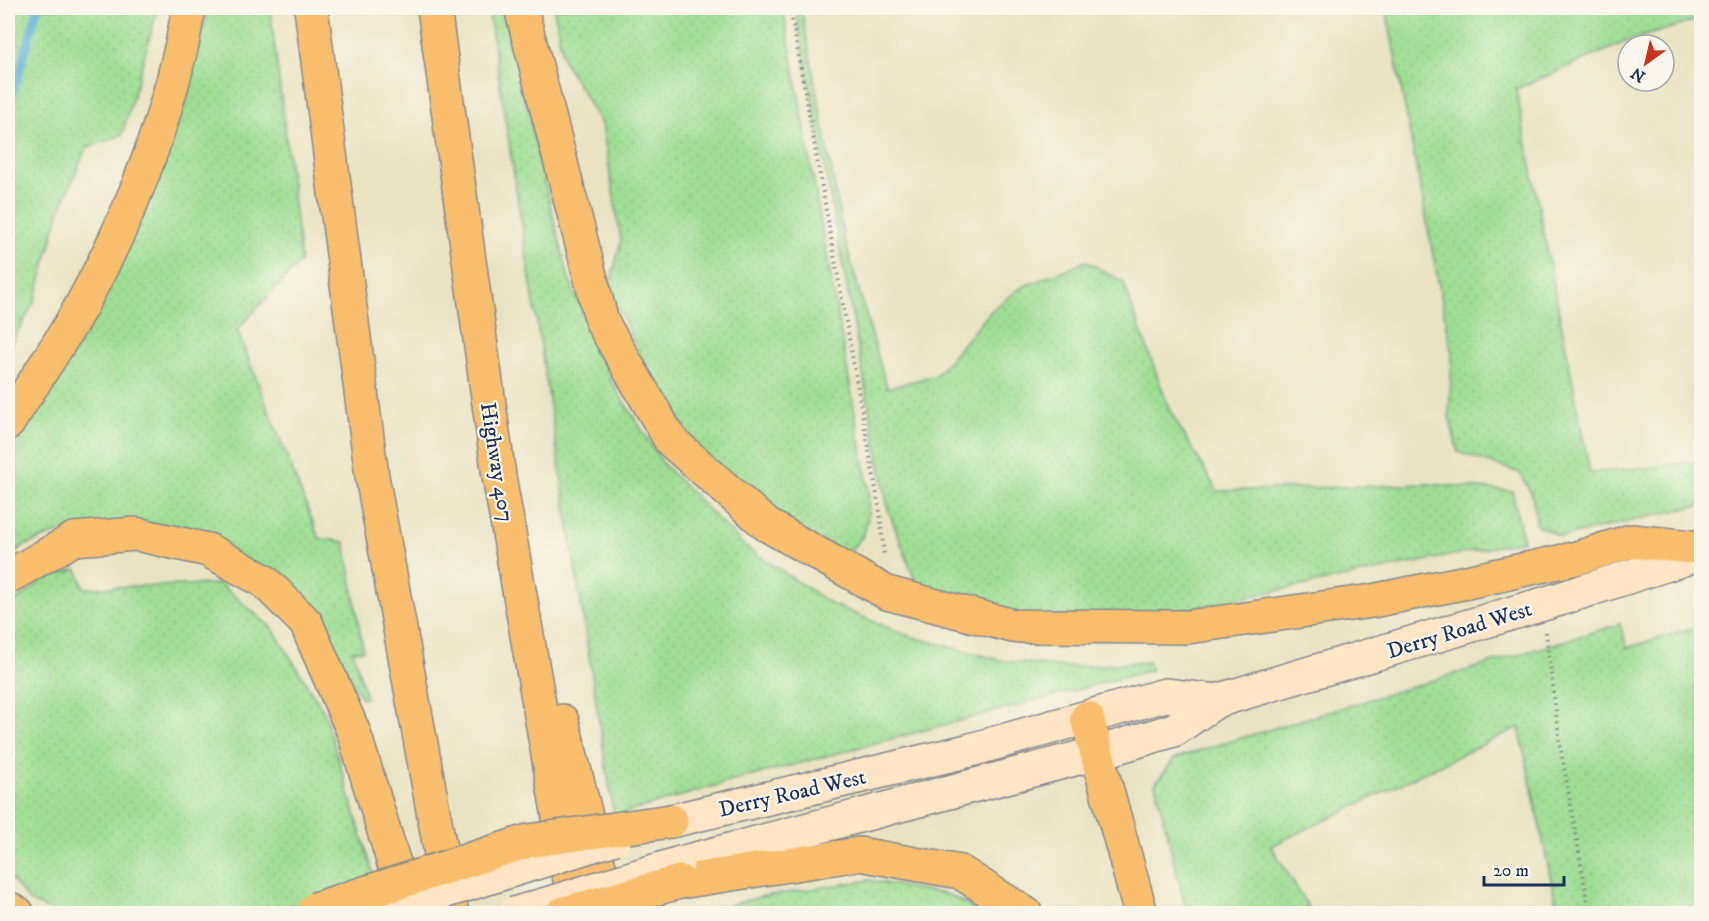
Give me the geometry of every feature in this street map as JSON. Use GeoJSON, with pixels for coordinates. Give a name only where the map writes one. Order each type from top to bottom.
{"type":"FeatureCollection","features":[{"type":"Feature","properties":{"kind":"highway"},"geometry":{"type":"LineString","coordinates":[[8,423],[87,296],[126,216],[164,112],[189,8]]}},
{"type":"Feature","properties":{"kind":"highway"},"geometry":{"type":"LineString","coordinates":[[311,8],[372,476],[452,914]]}},
{"type":"Feature","properties":{"kind":"highway","name":"Highway 407"},"geometry":{"type":"LineString","coordinates":[[434,8],[499,476],[576,914]]}},
{"type":"Feature","properties":{"kind":"highway"},"geometry":{"type":"LineString","coordinates":[[521,8],[602,322],[671,441],[766,525],[886,593],[1013,626],[1188,627],[1372,601],[1577,558],[1631,541],[1701,548]]}},
{"type":"Feature","properties":{"kind":"highway"},"geometry":{"type":"LineString","coordinates":[[499,476],[611,914]]}},
{"type":"Feature","properties":{"kind":"highway"},"geometry":{"type":"LineString","coordinates":[[8,577],[74,539],[136,534],[208,550],[264,581],[306,623],[354,733],[409,914]]}},
{"type":"Feature","properties":{"kind":"highway"},"geometry":{"type":"LineString","coordinates":[[1087,718],[1141,914]]}},
{"type":"Feature","properties":{"kind":"highway"},"geometry":{"type":"LineString","coordinates":[[307,911],[528,841],[671,821]]}},
{"type":"Feature","properties":{"kind":"highway"},"geometry":{"type":"LineString","coordinates":[[562,914],[679,873],[859,854],[960,872],[1026,914]]}},
{"type":"Feature","properties":{"kind":"highway"},"geometry":{"type":"LineString","coordinates":[[8,908],[18,914]]}},
{"type":"Feature","properties":{"kind":"main road","name":"Derry Road West"},"geometry":{"type":"LineString","coordinates":[[514,914],[679,873],[1174,730],[1216,701],[1543,604],[1701,553]]}},
{"type":"Feature","properties":{"kind":"main road","name":"Derry Road West"},"geometry":{"type":"LineString","coordinates":[[373,914],[671,821],[967,751],[1165,695],[1216,701]]}},
{"type":"Feature","properties":{"kind":"path"},"geometry":{"type":"LineString","coordinates":[[790,8],[880,512],[886,593]]}},
{"type":"Feature","properties":{"kind":"path"},"geometry":{"type":"LineString","coordinates":[[1543,604],[1560,745],[1590,914]]}},
{"type":"Feature","properties":{"kind":"green space"},"geometry":{"type":"Polygon","coordinates":[[[8,8],[158,8],[122,135],[86,148],[60,210],[35,301],[8,349],[8,8]]]}},
{"type":"Feature","properties":{"kind":"green space"},"geometry":{"type":"Polygon","coordinates":[[[209,8],[270,8],[301,261],[237,330],[319,538],[345,542],[363,650],[353,651],[366,698],[362,699],[318,620],[270,571],[73,527],[23,546],[8,558],[8,454],[88,330],[164,167],[209,8]]]}},
{"type":"Feature","properties":{"kind":"green space"},"geometry":{"type":"Polygon","coordinates":[[[488,8],[509,8],[537,153],[569,279],[611,381],[664,465],[743,545],[831,604],[909,636],[1004,661],[1069,667],[1148,662],[1151,670],[725,783],[614,816],[488,8]]]}},
{"type":"Feature","properties":{"kind":"green space"},"geometry":{"type":"Polygon","coordinates":[[[554,8],[783,8],[869,492],[867,524],[864,532],[855,546],[837,561],[702,453],[651,379],[609,288],[621,241],[602,125],[563,60],[554,8]]]}},
{"type":"Feature","properties":{"kind":"green space"},"geometry":{"type":"Polygon","coordinates":[[[798,8],[801,8],[844,238],[887,388],[936,375],[992,310],[1022,287],[1086,261],[1123,282],[1170,411],[1217,491],[1428,484],[1512,491],[1523,541],[1163,614],[1025,617],[917,586],[888,509],[797,18],[798,8]]]}},
{"type":"Feature","properties":{"kind":"green space"},"geometry":{"type":"Polygon","coordinates":[[[1386,8],[1701,8],[1701,19],[1655,33],[1616,33],[1616,46],[1516,89],[1590,473],[1701,462],[1701,505],[1561,537],[1537,525],[1532,495],[1520,473],[1458,452],[1449,416],[1452,354],[1386,8]]]}},
{"type":"Feature","properties":{"kind":"green space"},"geometry":{"type":"Polygon","coordinates":[[[77,569],[84,588],[220,584],[273,629],[324,712],[376,883],[269,913],[60,914],[30,902],[8,875],[8,607],[46,578],[77,569]]]}},
{"type":"Feature","properties":{"kind":"green space"},"geometry":{"type":"Polygon","coordinates":[[[1620,624],[1627,648],[1701,625],[1701,913],[1558,913],[1519,727],[1271,846],[1312,913],[1187,913],[1155,784],[1175,758],[1620,624]]]}},
{"type":"Feature","properties":{"kind":"green space"},"geometry":{"type":"Polygon","coordinates":[[[869,880],[949,895],[983,913],[700,913],[760,897],[869,880]]]}},
{"type":"Feature","properties":{"kind":"waterway"},"geometry":{"type":"LineString","coordinates":[[8,110],[38,8]]}}]}
